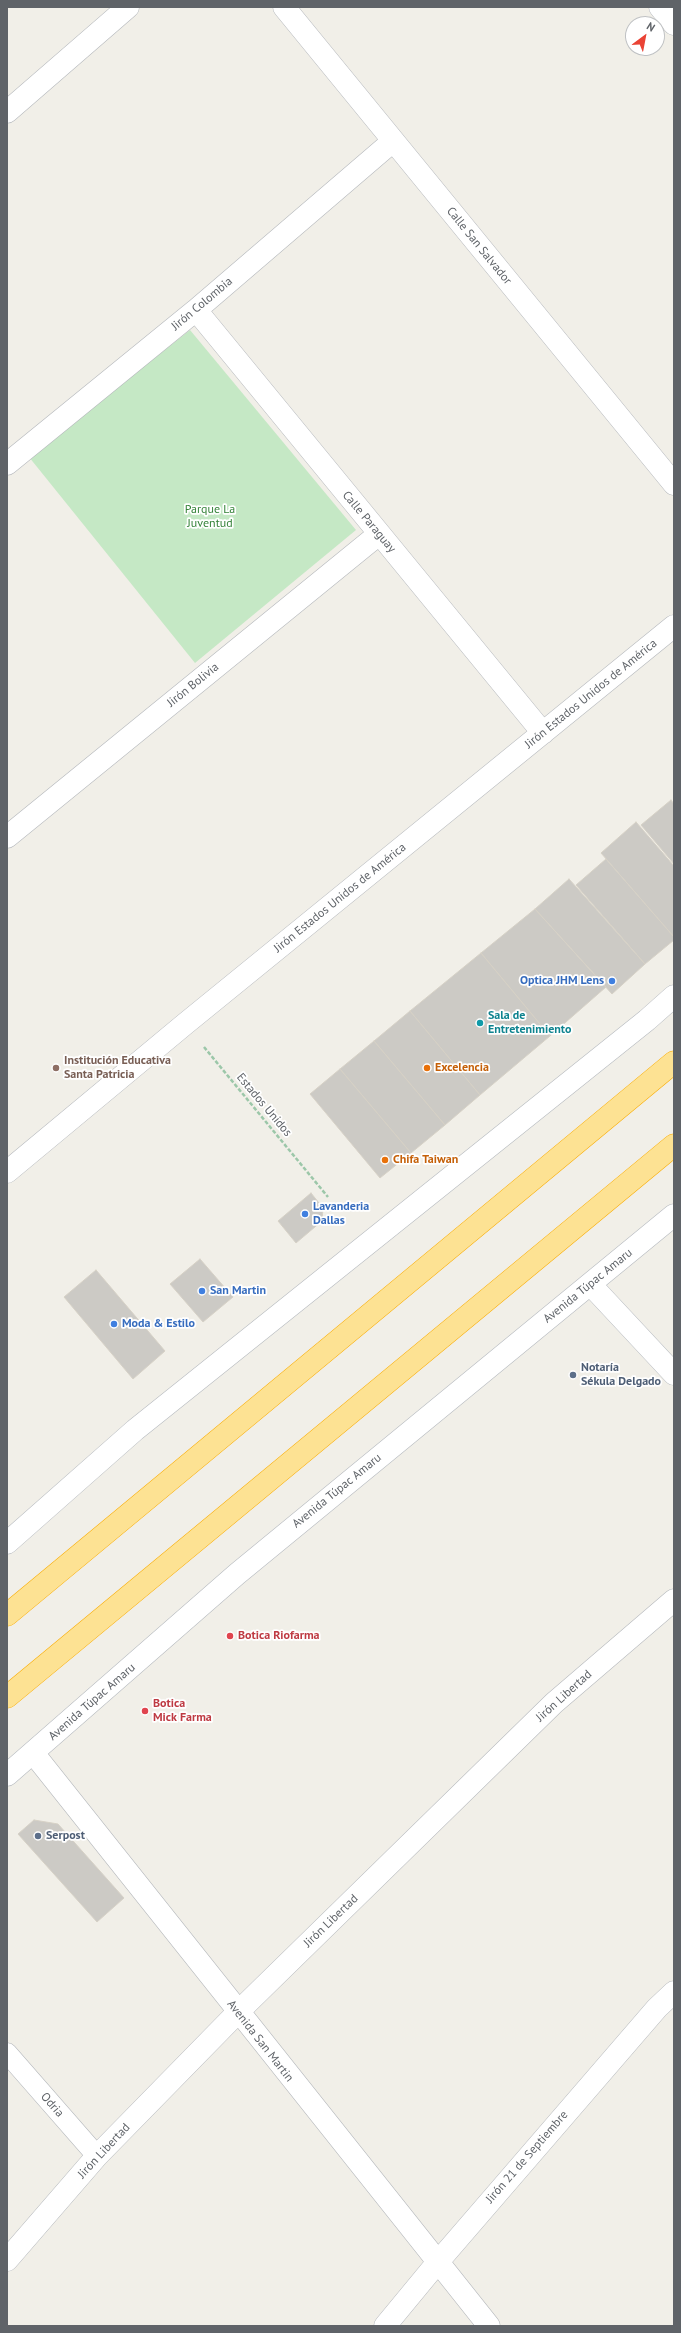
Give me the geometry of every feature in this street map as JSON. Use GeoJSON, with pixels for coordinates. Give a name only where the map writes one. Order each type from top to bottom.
{"type":"FeatureCollection","features":[{"type":"Feature","properties":{"kind":"highway"},"geometry":{"type":"LineString","coordinates":[[7,1615],[674,1062]]}},
{"type":"Feature","properties":{"kind":"highway"},"geometry":{"type":"LineString","coordinates":[[7,1697],[674,1145]]}},
{"type":"Feature","properties":{"kind":"street"},"geometry":{"type":"LineString","coordinates":[[7,112],[128,7]]}},
{"type":"Feature","properties":{"kind":"street","name":"Calle San Salvador"},"geometry":{"type":"LineString","coordinates":[[284,7],[674,484]]}},
{"type":"Feature","properties":{"kind":"street"},"geometry":{"type":"LineString","coordinates":[[660,7],[674,24]]}},
{"type":"Feature","properties":{"kind":"street","name":"Jirón Colombia"},"geometry":{"type":"LineString","coordinates":[[7,464],[196,310],[393,141]]}},
{"type":"Feature","properties":{"kind":"street","name":"Calle Paraguay"},"geometry":{"type":"LineString","coordinates":[[196,310],[543,732]]}},
{"type":"Feature","properties":{"kind":"street","name":"Jirón Bolivia"},"geometry":{"type":"LineString","coordinates":[[7,837],[379,534]]}},
{"type":"Feature","properties":{"kind":"street","name":"Jirón Estados Unidos de América"},"geometry":{"type":"LineString","coordinates":[[7,1172],[185,1024],[674,626]]}},
{"type":"Feature","properties":{"kind":"street"},"geometry":{"type":"LineString","coordinates":[[7,1543],[135,1430],[647,1020],[674,996]]}},
{"type":"Feature","properties":{"kind":"street","name":"Avenida Túpac Amaru"},"geometry":{"type":"LineString","coordinates":[[7,1775],[34,1754],[237,1574],[674,1215]]}},
{"type":"Feature","properties":{"kind":"street"},"geometry":{"type":"LineString","coordinates":[[590,1284],[674,1374]]}},
{"type":"Feature","properties":{"kind":"street","name":"Jirón Libertad"},"geometry":{"type":"LineString","coordinates":[[7,2260],[97,2156],[238,2012],[554,1704],[674,1600]]}},
{"type":"Feature","properties":{"kind":"street","name":"Avenida San Martin"},"geometry":{"type":"LineString","coordinates":[[34,1754],[437,2263],[489,2326]]}},
{"type":"Feature","properties":{"kind":"street","name":"Jirón 21 de Septiembre"},"geometry":{"type":"LineString","coordinates":[[385,2326],[437,2263],[657,2008],[674,1992]]}},
{"type":"Feature","properties":{"kind":"lane","name":"Odria"},"geometry":{"type":"LineString","coordinates":[[7,2053],[97,2156]]}},
{"type":"Feature","properties":{"kind":"path","name":"Estados Unidos"},"geometry":{"type":"LineString","coordinates":[[185,1024],[328,1197]]}},
{"type":"Feature","properties":{"kind":"green space","name":"Parque La Juventud"},"geometry":{"type":"Polygon","coordinates":[[[190,330],[356,530],[195,663],[29,457],[190,330]]]}},
{"type":"Feature","properties":{"kind":"building"},"geometry":{"type":"Polygon","coordinates":[[[671,800],[674,804],[674,864],[641,825],[671,800]]]}},
{"type":"Feature","properties":{"kind":"building"},"geometry":{"type":"Polygon","coordinates":[[[636,822],[674,866],[674,937],[601,853],[636,822]]]}},
{"type":"Feature","properties":{"kind":"building"},"geometry":{"type":"Polygon","coordinates":[[[606,859],[674,937],[674,940],[645,964],[576,885],[606,859]]]}},
{"type":"Feature","properties":{"kind":"building"},"geometry":{"type":"Polygon","coordinates":[[[569,879],[645,964],[612,994],[535,909],[569,879]]]}},
{"type":"Feature","properties":{"kind":"building"},"geometry":{"type":"Polygon","coordinates":[[[535,909],[606,987],[550,1036],[481,953],[535,909]]]}},
{"type":"Feature","properties":{"kind":"building","name":"Sala de Entretenimiento"},"geometry":{"type":"Polygon","coordinates":[[[481,953],[550,1036],[480,1095],[410,1011],[481,953]]]}},
{"type":"Feature","properties":{"kind":"building","name":"Excelencia"},"geometry":{"type":"Polygon","coordinates":[[[410,1011],[480,1095],[445,1125],[374,1041],[410,1011]]]}},
{"type":"Feature","properties":{"kind":"building"},"geometry":{"type":"Polygon","coordinates":[[[374,1041],[445,1125],[411,1153],[340,1069],[374,1041]]]}},
{"type":"Feature","properties":{"kind":"building"},"geometry":{"type":"Polygon","coordinates":[[[340,1069],[411,1153],[380,1178],[310,1094],[340,1069]]]}},
{"type":"Feature","properties":{"kind":"building","name":"Lavanderia Dallas"},"geometry":{"type":"Polygon","coordinates":[[[311,1193],[323,1208],[322,1221],[296,1243],[278,1221],[311,1193]]]}},
{"type":"Feature","properties":{"kind":"building","name":"San Martin"},"geometry":{"type":"Polygon","coordinates":[[[200,1259],[233,1297],[203,1322],[170,1284],[200,1259]]]}},
{"type":"Feature","properties":{"kind":"building","name":"Moda & Estilo"},"geometry":{"type":"Polygon","coordinates":[[[96,1270],[165,1351],[133,1379],[64,1297],[96,1270]]]}},
{"type":"Feature","properties":{"kind":"building"},"geometry":{"type":"Polygon","coordinates":[[[34,1820],[58,1824],[124,1898],[97,1922],[18,1834],[34,1820]]]}},
{"type":"Feature","properties":{"kind":"place","name":"Optica JHM Lens"},"geometry":{"type":"Point","coordinates":[612,981]}},
{"type":"Feature","properties":{"kind":"place","name":"Sala de Entretenimiento"},"geometry":{"type":"Point","coordinates":[480,1023]}},
{"type":"Feature","properties":{"kind":"place","name":"Institución Educativa Santa Patricia"},"geometry":{"type":"Point","coordinates":[56,1068]}},
{"type":"Feature","properties":{"kind":"place","name":"Excelencia"},"geometry":{"type":"Point","coordinates":[427,1068]}},
{"type":"Feature","properties":{"kind":"place","name":"Chifa Taiwan"},"geometry":{"type":"Point","coordinates":[385,1160]}},
{"type":"Feature","properties":{"kind":"place","name":"Lavanderia Dallas"},"geometry":{"type":"Point","coordinates":[305,1214]}},
{"type":"Feature","properties":{"kind":"place","name":"San Martin"},"geometry":{"type":"Point","coordinates":[202,1291]}},
{"type":"Feature","properties":{"kind":"place","name":"Moda & Estilo"},"geometry":{"type":"Point","coordinates":[114,1324]}},
{"type":"Feature","properties":{"kind":"place","name":"Notaría Sékula Delgado"},"geometry":{"type":"Point","coordinates":[573,1375]}},
{"type":"Feature","properties":{"kind":"place","name":"Botica Riofarma"},"geometry":{"type":"Point","coordinates":[230,1636]}},
{"type":"Feature","properties":{"kind":"place","name":"Botica Mick Farma"},"geometry":{"type":"Point","coordinates":[145,1711]}},
{"type":"Feature","properties":{"kind":"place","name":"Serpost"},"geometry":{"type":"Point","coordinates":[38,1836]}}]}
